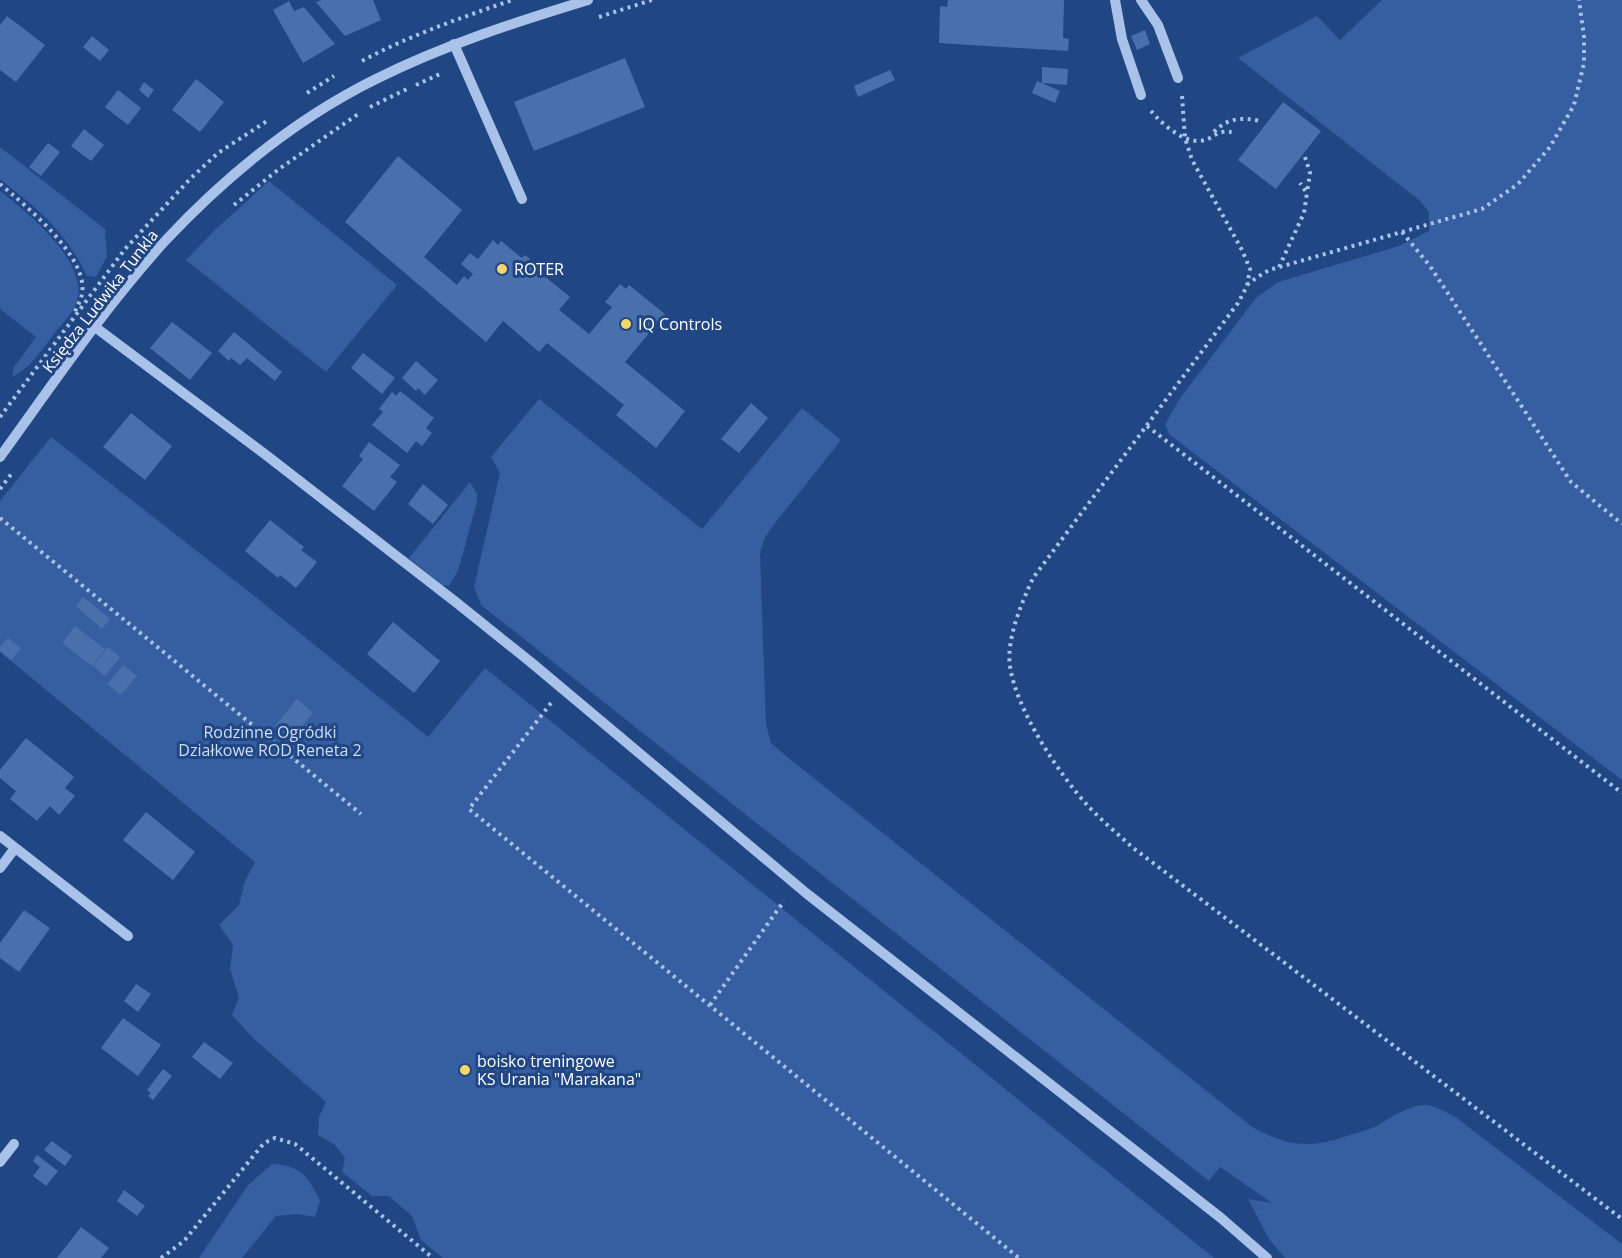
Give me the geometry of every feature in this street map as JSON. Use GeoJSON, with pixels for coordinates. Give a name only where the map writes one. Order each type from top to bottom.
{"type":"FeatureCollection","features":[{"type":"Feature","properties":{"kind":"street","name":"Księdza Ludwika Tunkla"},"geometry":{"type":"LineString","coordinates":[[0,457],[95,327],[165,242],[226,181],[270,146],[356,90],[454,44],[588,0]]}},
{"type":"Feature","properties":{"kind":"street"},"geometry":{"type":"LineString","coordinates":[[1115,0],[1122,39],[1141,95]]}},
{"type":"Feature","properties":{"kind":"street"},"geometry":{"type":"LineString","coordinates":[[1142,0],[1158,25],[1178,78]]}},
{"type":"Feature","properties":{"kind":"street"},"geometry":{"type":"LineString","coordinates":[[454,44],[522,199]]}},
{"type":"Feature","properties":{"kind":"street"},"geometry":{"type":"LineString","coordinates":[[95,327],[354,522],[563,689],[795,884],[1221,1218],[1267,1258]]}},
{"type":"Feature","properties":{"kind":"street"},"geometry":{"type":"LineString","coordinates":[[0,836],[128,936]]}},
{"type":"Feature","properties":{"kind":"street"},"geometry":{"type":"LineString","coordinates":[[0,868],[15,848]]}},
{"type":"Feature","properties":{"kind":"street"},"geometry":{"type":"LineString","coordinates":[[0,1162],[14,1144]]}},
{"type":"Feature","properties":{"kind":"path"},"geometry":{"type":"LineString","coordinates":[[589,20],[652,0]]}},
{"type":"Feature","properties":{"kind":"path"},"geometry":{"type":"LineString","coordinates":[[1247,286],[1262,274],[1278,268],[1482,209],[1518,184],[1550,147],[1574,105],[1582,73],[1584,38],[1579,0]]}},
{"type":"Feature","properties":{"kind":"path"},"geometry":{"type":"LineString","coordinates":[[227,210],[279,169],[360,112],[462,65]]}},
{"type":"Feature","properties":{"kind":"path"},"geometry":{"type":"LineString","coordinates":[[1178,78],[1183,103],[1185,138],[1192,160],[1250,269],[1247,286],[1238,303],[1033,578],[1022,601],[1015,628],[1010,664],[1017,696],[1055,762],[1088,806],[1132,847],[1622,1219]]}},
{"type":"Feature","properties":{"kind":"path"},"geometry":{"type":"LineString","coordinates":[[1141,95],[1153,114],[1185,138],[1199,141],[1216,132],[1226,130],[1236,132]]}},
{"type":"Feature","properties":{"kind":"path"},"geometry":{"type":"LineString","coordinates":[[1210,137],[1221,125],[1229,121],[1238,119],[1260,121]]}},
{"type":"Feature","properties":{"kind":"path"},"geometry":{"type":"LineString","coordinates":[[1278,268],[1307,202],[1306,194],[1310,173],[1305,157]]}},
{"type":"Feature","properties":{"kind":"path"},"geometry":{"type":"LineString","coordinates":[[1300,183],[1306,194]]}},
{"type":"Feature","properties":{"kind":"path"},"geometry":{"type":"LineString","coordinates":[[0,184],[51,229],[75,262],[82,293],[73,317]]}},
{"type":"Feature","properties":{"kind":"path"},"geometry":{"type":"LineString","coordinates":[[1402,232],[1430,266],[1571,482],[1622,524]]}},
{"type":"Feature","properties":{"kind":"path"},"geometry":{"type":"LineString","coordinates":[[1147,426],[1622,793]]}},
{"type":"Feature","properties":{"kind":"path"},"geometry":{"type":"LineString","coordinates":[[0,489],[14,470]]}},
{"type":"Feature","properties":{"kind":"path"},"geometry":{"type":"LineString","coordinates":[[0,518],[361,814]]}},
{"type":"Feature","properties":{"kind":"path"},"geometry":{"type":"LineString","coordinates":[[563,689],[469,809],[1019,1258]]}},
{"type":"Feature","properties":{"kind":"path"},"geometry":{"type":"LineString","coordinates":[[710,1005],[795,884]]}},
{"type":"Feature","properties":{"kind":"path"},"geometry":{"type":"LineString","coordinates":[[161,1258],[184,1241],[264,1143],[275,1138],[295,1144],[433,1258]]}},
{"type":"Feature","properties":{"kind":"green space"},"geometry":{"type":"Polygon","coordinates":[[[1382,0],[1622,0],[1622,780],[1170,435],[1165,425],[1178,401],[1256,298],[1278,282],[1399,246],[1429,231],[1429,212],[1419,200],[1238,58],[1317,16],[1340,40],[1382,0]]]}},
{"type":"Feature","properties":{"kind":"green space"},"geometry":{"type":"Polygon","coordinates":[[[0,147],[105,229],[107,256],[96,277],[87,276],[70,246],[50,222],[0,179],[0,147]]]}},
{"type":"Feature","properties":{"kind":"green space"},"geometry":{"type":"Polygon","coordinates":[[[269,181],[397,285],[326,372],[186,260],[269,181]]]}},
{"type":"Feature","properties":{"kind":"green space"},"geometry":{"type":"Polygon","coordinates":[[[0,191],[26,212],[54,240],[75,272],[78,289],[76,304],[69,316],[35,358],[12,377],[14,367],[36,337],[0,309],[0,191]]]}},
{"type":"Feature","properties":{"kind":"green space"},"geometry":{"type":"Polygon","coordinates":[[[539,399],[702,529],[802,408],[841,440],[772,527],[764,539],[760,554],[766,724],[771,743],[1252,1127],[1277,1139],[1311,1144],[1370,1129],[1410,1108],[1423,1105],[1435,1107],[1454,1116],[1622,1244],[1622,1258],[1285,1258],[1269,1239],[1248,1199],[1272,1203],[1220,1167],[1209,1181],[481,605],[474,587],[500,473],[491,457],[539,399]]]}},
{"type":"Feature","properties":{"kind":"green space","name":"Rodzinne Ogródki Działkowe ROD Reneta 2"},"geometry":{"type":"Polygon","coordinates":[[[51,437],[248,591],[428,737],[485,668],[1214,1258],[443,1258],[421,1240],[412,1216],[389,1196],[372,1196],[342,1172],[345,1158],[335,1145],[318,1135],[319,1117],[326,1102],[253,1038],[232,1015],[239,998],[230,968],[233,945],[219,925],[239,905],[245,881],[255,862],[0,652],[0,501],[51,437]]]}},
{"type":"Feature","properties":{"kind":"green space"},"geometry":{"type":"Polygon","coordinates":[[[470,482],[477,494],[477,502],[458,571],[449,586],[442,585],[409,558],[470,482]]]}},
{"type":"Feature","properties":{"kind":"green space"},"geometry":{"type":"Polygon","coordinates":[[[272,1164],[297,1170],[312,1185],[320,1201],[315,1217],[297,1214],[276,1216],[242,1258],[199,1258],[248,1185],[272,1164]]]}},
{"type":"Feature","properties":{"kind":"building"},"geometry":{"type":"Polygon","coordinates":[[[321,0],[373,0],[381,20],[345,36],[316,2],[321,0]]]}},
{"type":"Feature","properties":{"kind":"building"},"geometry":{"type":"Polygon","coordinates":[[[948,0],[1064,0],[1063,38],[1069,39],[1068,51],[939,43],[940,6],[947,7],[948,0]]]}},
{"type":"Feature","properties":{"kind":"building"},"geometry":{"type":"Polygon","coordinates":[[[289,1],[294,11],[304,7],[335,44],[303,63],[273,10],[289,1]]]}},
{"type":"Feature","properties":{"kind":"building"},"geometry":{"type":"Polygon","coordinates":[[[7,16],[45,45],[16,82],[0,70],[0,25],[7,16]]]}},
{"type":"Feature","properties":{"kind":"building"},"geometry":{"type":"Polygon","coordinates":[[[1145,30],[1150,44],[1137,50],[1131,36],[1145,30]]]}},
{"type":"Feature","properties":{"kind":"building"},"geometry":{"type":"Polygon","coordinates":[[[92,36],[109,50],[100,61],[83,47],[92,36]]]}},
{"type":"Feature","properties":{"kind":"building"},"geometry":{"type":"Polygon","coordinates":[[[625,58],[645,107],[534,151],[514,102],[625,58]]]}},
{"type":"Feature","properties":{"kind":"building"},"geometry":{"type":"Polygon","coordinates":[[[1042,67],[1068,69],[1067,85],[1042,83],[1042,67]]]}},
{"type":"Feature","properties":{"kind":"building"},"geometry":{"type":"Polygon","coordinates":[[[890,70],[895,80],[858,97],[854,86],[890,70]]]}},
{"type":"Feature","properties":{"kind":"building"},"geometry":{"type":"Polygon","coordinates":[[[196,79],[224,102],[200,132],[172,110],[196,79]]]}},
{"type":"Feature","properties":{"kind":"building"},"geometry":{"type":"Polygon","coordinates":[[[1037,81],[1060,91],[1055,103],[1032,93],[1037,81]]]}},
{"type":"Feature","properties":{"kind":"building"},"geometry":{"type":"Polygon","coordinates":[[[144,82],[154,90],[148,98],[139,90],[144,82]]]}},
{"type":"Feature","properties":{"kind":"building"},"geometry":{"type":"Polygon","coordinates":[[[118,90],[141,108],[128,125],[105,107],[118,90]]]}},
{"type":"Feature","properties":{"kind":"building"},"geometry":{"type":"Polygon","coordinates":[[[1283,102],[1321,131],[1276,189],[1238,160],[1283,102]]]}},
{"type":"Feature","properties":{"kind":"building"},"geometry":{"type":"Polygon","coordinates":[[[84,129],[104,145],[91,161],[71,146],[84,129]]]}},
{"type":"Feature","properties":{"kind":"building"},"geometry":{"type":"Polygon","coordinates":[[[48,143],[60,152],[41,176],[29,167],[48,143]]]}},
{"type":"Feature","properties":{"kind":"building"},"geometry":{"type":"Polygon","coordinates":[[[398,156],[462,210],[424,257],[457,285],[464,276],[468,280],[473,274],[461,264],[470,253],[478,259],[493,240],[498,245],[501,241],[522,258],[525,255],[530,259],[527,262],[570,297],[559,310],[589,334],[612,307],[605,302],[620,284],[626,289],[629,285],[665,314],[625,362],[685,411],[656,448],[616,415],[624,405],[547,343],[539,352],[503,321],[486,342],[345,222],[398,156]]]}},
{"type":"Feature","properties":{"kind":"building"},"geometry":{"type":"Polygon","coordinates":[[[172,322],[212,353],[190,380],[150,348],[172,322]]]}},
{"type":"Feature","properties":{"kind":"building"},"geometry":{"type":"Polygon","coordinates":[[[234,332],[282,372],[275,381],[247,358],[240,365],[231,358],[229,361],[218,351],[234,332]]]}},
{"type":"Feature","properties":{"kind":"building"},"geometry":{"type":"Polygon","coordinates":[[[363,353],[395,378],[382,394],[351,368],[363,353]]]}},
{"type":"Feature","properties":{"kind":"building"},"geometry":{"type":"Polygon","coordinates":[[[416,361],[438,380],[425,395],[418,388],[416,391],[402,378],[416,361]]]}},
{"type":"Feature","properties":{"kind":"building"},"geometry":{"type":"Polygon","coordinates":[[[400,391],[434,418],[426,428],[432,433],[422,446],[416,441],[407,453],[372,425],[383,412],[379,409],[392,392],[396,396],[400,391]]]}},
{"type":"Feature","properties":{"kind":"building"},"geometry":{"type":"Polygon","coordinates":[[[751,403],[768,418],[739,453],[721,439],[751,403]]]}},
{"type":"Feature","properties":{"kind":"building"},"geometry":{"type":"Polygon","coordinates":[[[131,413],[172,446],[145,480],[103,447],[131,413]]]}},
{"type":"Feature","properties":{"kind":"building"},"geometry":{"type":"Polygon","coordinates":[[[369,442],[400,465],[390,477],[397,482],[374,511],[342,486],[363,459],[359,456],[369,442]]]}},
{"type":"Feature","properties":{"kind":"building"},"geometry":{"type":"Polygon","coordinates":[[[423,484],[448,505],[433,524],[408,504],[423,484]]]}},
{"type":"Feature","properties":{"kind":"building"},"geometry":{"type":"Polygon","coordinates":[[[270,520],[304,547],[301,550],[317,562],[296,588],[280,575],[278,578],[245,551],[270,520]]]}},
{"type":"Feature","properties":{"kind":"building"},"geometry":{"type":"Polygon","coordinates":[[[83,597],[110,619],[102,629],[76,606],[83,597]]]}},
{"type":"Feature","properties":{"kind":"building"},"geometry":{"type":"Polygon","coordinates":[[[393,622],[440,661],[414,693],[367,654],[393,622]]]}},
{"type":"Feature","properties":{"kind":"building"},"geometry":{"type":"Polygon","coordinates":[[[75,626],[105,649],[92,666],[62,643],[75,626]]]}},
{"type":"Feature","properties":{"kind":"building"},"geometry":{"type":"Polygon","coordinates":[[[8,638],[21,648],[11,660],[0,651],[0,647],[8,638]]]}},
{"type":"Feature","properties":{"kind":"building"},"geometry":{"type":"Polygon","coordinates":[[[108,647],[120,657],[105,676],[93,666],[108,647]]]}},
{"type":"Feature","properties":{"kind":"building"},"geometry":{"type":"Polygon","coordinates":[[[123,665],[137,676],[121,695],[107,684],[123,665]]]}},
{"type":"Feature","properties":{"kind":"building"},"geometry":{"type":"Polygon","coordinates":[[[297,699],[313,713],[291,739],[275,726],[297,699]]]}},
{"type":"Feature","properties":{"kind":"building"},"geometry":{"type":"Polygon","coordinates":[[[26,738],[74,777],[65,788],[75,796],[59,815],[50,806],[37,821],[10,799],[16,791],[0,778],[0,770],[26,738]]]}},
{"type":"Feature","properties":{"kind":"building"},"geometry":{"type":"Polygon","coordinates":[[[146,812],[195,852],[173,880],[123,840],[146,812]]]}},
{"type":"Feature","properties":{"kind":"building"},"geometry":{"type":"Polygon","coordinates":[[[24,910],[50,928],[19,972],[0,958],[0,943],[24,910]]]}},
{"type":"Feature","properties":{"kind":"building"},"geometry":{"type":"Polygon","coordinates":[[[136,984],[151,994],[138,1012],[124,1001],[136,984]]]}},
{"type":"Feature","properties":{"kind":"building"},"geometry":{"type":"Polygon","coordinates":[[[123,1018],[161,1045],[138,1076],[101,1048],[123,1018]]]}},
{"type":"Feature","properties":{"kind":"building"},"geometry":{"type":"Polygon","coordinates":[[[204,1042],[233,1063],[220,1079],[192,1057],[204,1042]]]}},
{"type":"Feature","properties":{"kind":"building"},"geometry":{"type":"Polygon","coordinates":[[[163,1069],[172,1076],[153,1100],[148,1096],[151,1093],[147,1090],[163,1069]]]}},
{"type":"Feature","properties":{"kind":"building"},"geometry":{"type":"Polygon","coordinates":[[[52,1141],[72,1156],[65,1166],[44,1150],[52,1141]]]}},
{"type":"Feature","properties":{"kind":"building"},"geometry":{"type":"Polygon","coordinates":[[[37,1155],[58,1171],[46,1186],[33,1176],[40,1167],[33,1161],[37,1155]]]}},
{"type":"Feature","properties":{"kind":"building"},"geometry":{"type":"Polygon","coordinates":[[[124,1190],[145,1206],[137,1216],[117,1201],[124,1190]]]}},
{"type":"Feature","properties":{"kind":"building"},"geometry":{"type":"Polygon","coordinates":[[[81,1227],[109,1248],[101,1258],[57,1258],[81,1227]]]}},
{"type":"Feature","properties":{"kind":"place","name":"ROTER"},"geometry":{"type":"Point","coordinates":[502,269]}},
{"type":"Feature","properties":{"kind":"place","name":"IQ Controls"},"geometry":{"type":"Point","coordinates":[626,324]}},
{"type":"Feature","properties":{"kind":"place","name":"boisko treningowe KS Urania \"Marakana\""},"geometry":{"type":"Point","coordinates":[465,1070]}}]}
